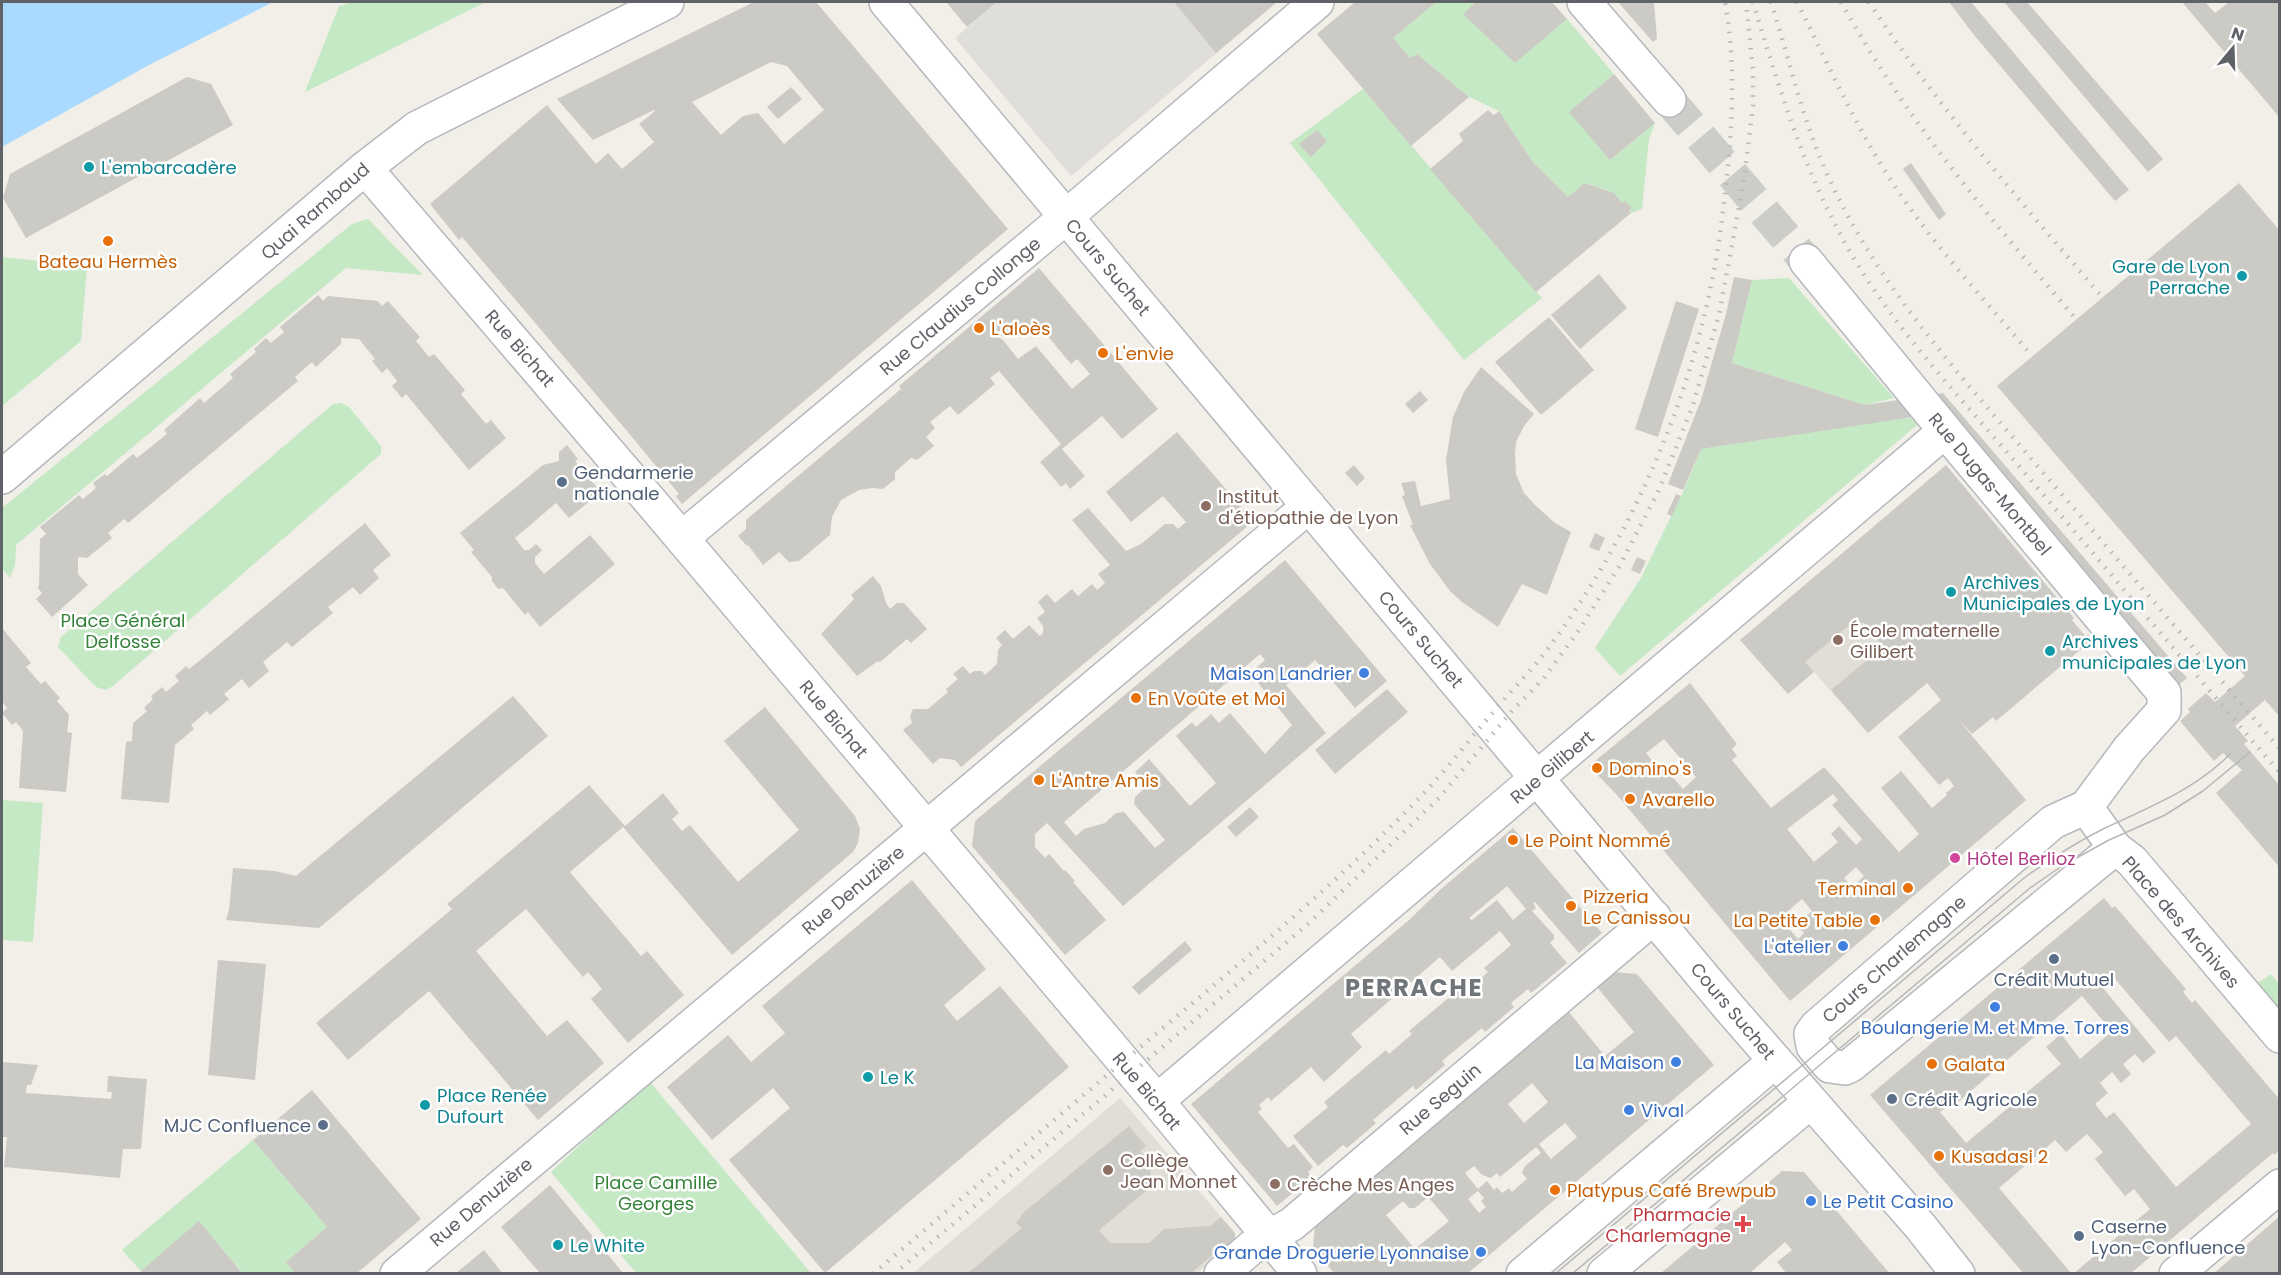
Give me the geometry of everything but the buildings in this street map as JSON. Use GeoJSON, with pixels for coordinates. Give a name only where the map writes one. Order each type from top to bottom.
{"type":"FeatureCollection","features":[{"type":"Feature","properties":{"kind":"street","name":"Quai Rambaud"},"geometry":{"type":"LineString","coordinates":[[2,477],[365,168],[417,128],[667,2]]}},
{"type":"Feature","properties":{"kind":"street","name":"Cours Suchet"},"geometry":{"type":"LineString","coordinates":[[886,2],[1654,917],[1810,1102],[1920,1226],[1958,1274]]}},
{"type":"Feature","properties":{"kind":"street","name":"Rue Claudius Collonge"},"geometry":{"type":"LineString","coordinates":[[682,538],[1066,217],[1317,2]]}},
{"type":"Feature","properties":{"kind":"street"},"geometry":{"type":"LineString","coordinates":[[1584,2],[1669,100]]}},
{"type":"Feature","properties":{"kind":"street","name":"Rue Bichat"},"geometry":{"type":"LineString","coordinates":[[365,168],[682,538],[1300,1274]]}},
{"type":"Feature","properties":{"kind":"street","name":"Rue Dugas-Montbel"},"geometry":{"type":"LineString","coordinates":[[1806,261],[2164,693],[2164,710]]}},
{"type":"Feature","properties":{"kind":"street","name":"Rue Gilibert"},"geometry":{"type":"LineString","coordinates":[[1157,1101],[1945,431]]}},
{"type":"Feature","properties":{"kind":"street","name":"Rue Denuzière"},"geometry":{"type":"LineString","coordinates":[[397,1274],[1309,506]]}},
{"type":"Feature","properties":{"kind":"street","name":"Cours Charlemagne"},"geometry":{"type":"LineString","coordinates":[[2115,848],[1851,1065],[1845,1068],[1830,1066],[1813,1046],[1811,1034],[1817,1026],[2054,822],[2086,807],[2129,749],[2164,710]]}},
{"type":"Feature","properties":{"kind":"street","name":"Place des Archives"},"geometry":{"type":"LineString","coordinates":[[2086,807],[2115,848],[2132,861],[2280,1036]]}},
{"type":"Feature","properties":{"kind":"street","name":"Rue Seguin"},"geometry":{"type":"LineString","coordinates":[[1221,1274],[1252,1247],[1292,1224],[1654,917]]}},
{"type":"Feature","properties":{"kind":"street"},"geometry":{"type":"LineString","coordinates":[[1524,1274],[1775,1060]]}},
{"type":"Feature","properties":{"kind":"street"},"geometry":{"type":"LineString","coordinates":[[1604,1274],[1810,1102]]}},
{"type":"Feature","properties":{"kind":"street"},"geometry":{"type":"LineString","coordinates":[[2176,1274],[2280,1186]]}},
{"type":"Feature","properties":{"kind":"shaded area"},"geometry":{"type":"Polygon","coordinates":[[[997,2],[1277,2],[1071,176],[955,38],[997,2]]]}},
{"type":"Feature","properties":{"kind":"shaded area","name":"École maternelle Gilibert"},"geometry":{"type":"Polygon","coordinates":[[[1828,565],[1927,683],[1868,733],[1766,618],[1828,565]]]}},
{"type":"Feature","properties":{"kind":"shaded area","name":"Collège Jean Monnet"},"geometry":{"type":"Polygon","coordinates":[[[1120,1098],[1235,1233],[1235,1242],[1197,1273],[912,1274],[1120,1098]]]}},
{"type":"Feature","properties":{"kind":"green space"},"geometry":{"type":"Polygon","coordinates":[[[354,2],[486,2],[305,92],[339,6],[354,2]]]}},
{"type":"Feature","properties":{"kind":"green space"},"geometry":{"type":"Polygon","coordinates":[[[1436,2],[1476,2],[1464,14],[1515,62],[1567,19],[1614,74],[1570,112],[1610,160],[1655,123],[1649,139],[1642,209],[1631,213],[1629,211],[1632,208],[1622,203],[1614,193],[1586,183],[1568,197],[1533,162],[1499,111],[1469,97],[1417,54],[1410,58],[1393,38],[1436,2]]]}},
{"type":"Feature","properties":{"kind":"green space"},"geometry":{"type":"Polygon","coordinates":[[[1363,89],[1542,298],[1464,360],[1290,143],[1363,89]]]}},
{"type":"Feature","properties":{"kind":"green space"},"geometry":{"type":"Polygon","coordinates":[[[368,219],[423,275],[346,268],[16,545],[15,565],[10,578],[2,568],[2,508],[352,224],[368,219]]]}},
{"type":"Feature","properties":{"kind":"green space"},"geometry":{"type":"Polygon","coordinates":[[[2,257],[87,266],[81,341],[2,406],[2,257]]]}},
{"type":"Feature","properties":{"kind":"green space"},"geometry":{"type":"Polygon","coordinates":[[[1789,278],[1894,398],[1865,405],[1732,363],[1752,280],[1789,278]]]}},
{"type":"Feature","properties":{"kind":"green space","name":"Place Général Delfosse"},"geometry":{"type":"Polygon","coordinates":[[[341,403],[349,407],[381,446],[381,454],[113,686],[106,690],[96,687],[58,647],[61,637],[333,404],[341,403]]]}},
{"type":"Feature","properties":{"kind":"green space"},"geometry":{"type":"Polygon","coordinates":[[[1911,418],[1917,425],[1620,676],[1595,648],[1641,578],[1683,492],[1701,449],[1911,418]]]}},
{"type":"Feature","properties":{"kind":"green space"},"geometry":{"type":"Polygon","coordinates":[[[2,800],[43,803],[33,942],[2,940],[2,800]]]}},
{"type":"Feature","properties":{"kind":"green space"},"geometry":{"type":"Polygon","coordinates":[[[2271,974],[2279,984],[2279,1009],[2258,983],[2271,974]]]}},
{"type":"Feature","properties":{"kind":"green space","name":"Place Camille Georges"},"geometry":{"type":"Polygon","coordinates":[[[649,1081],[811,1273],[636,1273],[551,1172],[649,1081]]]}},
{"type":"Feature","properties":{"kind":"green space"},"geometry":{"type":"Polygon","coordinates":[[[253,1140],[327,1227],[286,1262],[296,1273],[243,1273],[199,1222],[141,1271],[122,1250],[253,1140]]]}},
{"type":"Feature","properties":{"kind":"water"},"geometry":{"type":"Polygon","coordinates":[[[2,2],[273,2],[149,65],[2,147],[2,2]]]}},
{"type":"Feature","properties":{"kind":"tunnel"},"geometry":{"type":"LineString","coordinates":[[1669,100],[1806,261]]}},
{"type":"Feature","properties":{"kind":"tram line"},"geometry":{"type":"LineString","coordinates":[[1572,1274],[2030,888],[2062,866],[2109,840],[2165,815],[2203,791],[2250,752]]}},
{"type":"Feature","properties":{"kind":"tram line"},"geometry":{"type":"LineString","coordinates":[[1555,1274],[2024,878],[2082,840],[2186,788],[2202,778],[2230,754]]}},
{"type":"Feature","properties":{"kind":"railway"},"geometry":{"type":"LineString","coordinates":[[873,1274],[1329,885],[1427,790],[1553,642],[1615,545],[1641,494],[1684,387],[1700,332],[1713,276],[1728,165],[1732,83],[1725,2]]}},
{"type":"Feature","properties":{"kind":"railway"},"geometry":{"type":"LineString","coordinates":[[894,1274],[1307,925],[1439,798],[1512,711],[1544,678],[1579,630],[1620,565],[1658,492],[1693,405],[1719,315],[1744,180],[1753,105],[1753,70],[1746,2]]}},
{"type":"Feature","properties":{"kind":"railway"},"geometry":{"type":"LineString","coordinates":[[1753,2],[1804,156],[1831,216],[1864,275],[1905,332],[1949,386],[2280,773]]}},
{"type":"Feature","properties":{"kind":"railway"},"geometry":{"type":"LineString","coordinates":[[1771,2],[1817,151],[1840,202],[1889,283],[1968,385],[2280,749]]}},
{"type":"Feature","properties":{"kind":"railway"},"geometry":{"type":"LineString","coordinates":[[1797,2],[1856,120],[1896,188],[1944,253],[2032,356]]}},
{"type":"Feature","properties":{"kind":"railway"},"geometry":{"type":"LineString","coordinates":[[1841,2],[1866,46],[1921,127],[1980,205],[2076,319]]}},
{"type":"Feature","properties":{"kind":"railway"},"geometry":{"type":"LineString","coordinates":[[1869,2],[1951,116],[2102,297]]}},
{"type":"Feature","properties":{"kind":"place","name":"L'embarcadère"},"geometry":{"type":"Point","coordinates":[89,167]}},
{"type":"Feature","properties":{"kind":"place","name":"Bateau Hermès"},"geometry":{"type":"Point","coordinates":[108,241]}},
{"type":"Feature","properties":{"kind":"place","name":"Gare de Lyon Perrache"},"geometry":{"type":"Point","coordinates":[2242,276]}},
{"type":"Feature","properties":{"kind":"place","name":"L'aloès"},"geometry":{"type":"Point","coordinates":[979,328]}},
{"type":"Feature","properties":{"kind":"place","name":"L'envie"},"geometry":{"type":"Point","coordinates":[1103,353]}},
{"type":"Feature","properties":{"kind":"place","name":"Gendarmerie nationale"},"geometry":{"type":"Point","coordinates":[562,482]}},
{"type":"Feature","properties":{"kind":"place","name":"Institut d'étiopathie de Lyon"},"geometry":{"type":"Point","coordinates":[1206,506]}},
{"type":"Feature","properties":{"kind":"place","name":"Archives Municipales de Lyon"},"geometry":{"type":"Point","coordinates":[1951,592]}},
{"type":"Feature","properties":{"kind":"place","name":"École maternelle Gilibert"},"geometry":{"type":"Point","coordinates":[1838,640]}},
{"type":"Feature","properties":{"kind":"place","name":"Archives municipales de Lyon"},"geometry":{"type":"Point","coordinates":[2050,651]}},
{"type":"Feature","properties":{"kind":"place","name":"Maison Landrier"},"geometry":{"type":"Point","coordinates":[1364,673]}},
{"type":"Feature","properties":{"kind":"place","name":"En Voûte et Moi"},"geometry":{"type":"Point","coordinates":[1136,698]}},
{"type":"Feature","properties":{"kind":"place","name":"Domino's"},"geometry":{"type":"Point","coordinates":[1597,768]}},
{"type":"Feature","properties":{"kind":"place","name":"L'Antre Amis"},"geometry":{"type":"Point","coordinates":[1039,780]}},
{"type":"Feature","properties":{"kind":"place","name":"Avarello"},"geometry":{"type":"Point","coordinates":[1630,799]}},
{"type":"Feature","properties":{"kind":"place","name":"Le Point Nommé"},"geometry":{"type":"Point","coordinates":[1513,840]}},
{"type":"Feature","properties":{"kind":"place","name":"Hôtel Berlioz"},"geometry":{"type":"Point","coordinates":[1955,858]}},
{"type":"Feature","properties":{"kind":"place","name":"Terminal"},"geometry":{"type":"Point","coordinates":[1908,888]}},
{"type":"Feature","properties":{"kind":"place","name":"Pizzeria Le Canissou"},"geometry":{"type":"Point","coordinates":[1571,906]}},
{"type":"Feature","properties":{"kind":"place","name":"La Petite Table"},"geometry":{"type":"Point","coordinates":[1875,920]}},
{"type":"Feature","properties":{"kind":"place","name":"L'atelier"},"geometry":{"type":"Point","coordinates":[1843,946]}},
{"type":"Feature","properties":{"kind":"place","name":"Crédit Mutuel"},"geometry":{"type":"Point","coordinates":[2054,959]}},
{"type":"Feature","properties":{"kind":"place","name":"Boulangerie M. et Mme. Torres"},"geometry":{"type":"Point","coordinates":[1995,1007]}},
{"type":"Feature","properties":{"kind":"place","name":"La Maison"},"geometry":{"type":"Point","coordinates":[1676,1062]}},
{"type":"Feature","properties":{"kind":"place","name":"Galata"},"geometry":{"type":"Point","coordinates":[1932,1064]}},
{"type":"Feature","properties":{"kind":"place","name":"Le K"},"geometry":{"type":"Point","coordinates":[868,1077]}},
{"type":"Feature","properties":{"kind":"place","name":"Crédit Agricole"},"geometry":{"type":"Point","coordinates":[1892,1099]}},
{"type":"Feature","properties":{"kind":"place","name":"Place Renée Dufourt"},"geometry":{"type":"Point","coordinates":[425,1105]}},
{"type":"Feature","properties":{"kind":"place","name":"Vival"},"geometry":{"type":"Point","coordinates":[1629,1110]}},
{"type":"Feature","properties":{"kind":"place","name":"MJC Confluence"},"geometry":{"type":"Point","coordinates":[323,1125]}},
{"type":"Feature","properties":{"kind":"place","name":"Kusadasi 2"},"geometry":{"type":"Point","coordinates":[1939,1156]}},
{"type":"Feature","properties":{"kind":"place","name":"Collège Jean Monnet"},"geometry":{"type":"Point","coordinates":[1108,1170]}},
{"type":"Feature","properties":{"kind":"place","name":"Crèche Mes Anges"},"geometry":{"type":"Point","coordinates":[1275,1184]}},
{"type":"Feature","properties":{"kind":"place","name":"Platypus Café Brewpub"},"geometry":{"type":"Point","coordinates":[1555,1190]}},
{"type":"Feature","properties":{"kind":"place","name":"Le Petit Casino"},"geometry":{"type":"Point","coordinates":[1811,1201]}},
{"type":"Feature","properties":{"kind":"place","name":"Pharmacie Charlemagne"},"geometry":{"type":"Point","coordinates":[1743,1224]}},
{"type":"Feature","properties":{"kind":"place","name":"Caserne Lyon-Confluence"},"geometry":{"type":"Point","coordinates":[2079,1236]}},
{"type":"Feature","properties":{"kind":"place","name":"Le White"},"geometry":{"type":"Point","coordinates":[558,1245]}},
{"type":"Feature","properties":{"kind":"place","name":"Grande Droguerie Lyonnaise"},"geometry":{"type":"Point","coordinates":[1481,1252]}},
{"type":"Feature","properties":{"kind":"district","name":"PERRACHE"},"geometry":{"type":"Point","coordinates":[1414,987]}}]}
